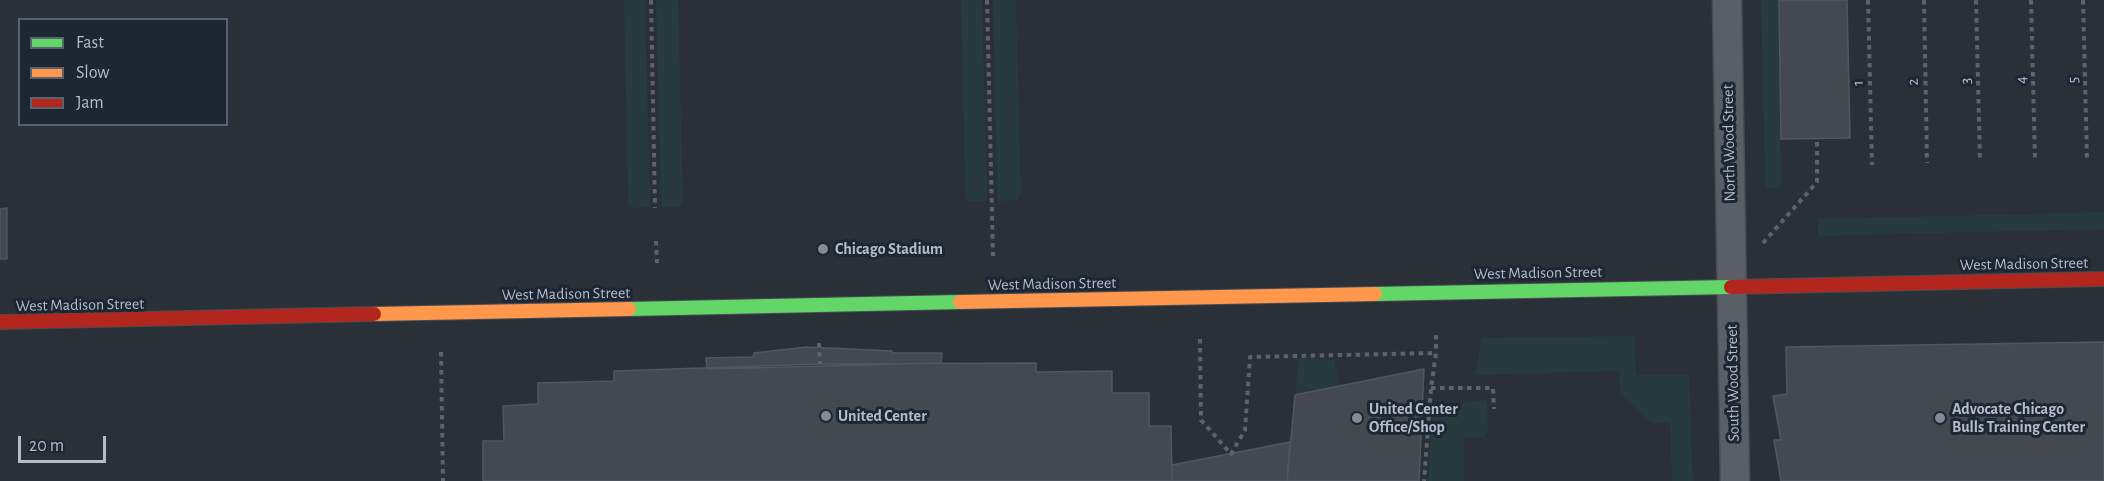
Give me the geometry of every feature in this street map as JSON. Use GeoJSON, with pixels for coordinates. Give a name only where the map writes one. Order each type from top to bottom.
{"type":"FeatureCollection","features":[{"type":"Feature","properties":{"kind":"main road","name":"West Madison Street"},"geometry":{"type":"LineString","coordinates":[[0,322],[2104,279]]}},
{"type":"Feature","properties":{"kind":"street","name":"North Wood Street"},"geometry":{"type":"LineString","coordinates":[[1727,0],[1731,286]]}},
{"type":"Feature","properties":{"kind":"street","name":"South Wood Street"},"geometry":{"type":"LineString","coordinates":[[1731,286],[1735,481]]}},
{"type":"Feature","properties":{"kind":"path"},"geometry":{"type":"LineString","coordinates":[[651,0],[655,208]]}},
{"type":"Feature","properties":{"kind":"path"},"geometry":{"type":"LineString","coordinates":[[987,0],[993,256]]}},
{"type":"Feature","properties":{"kind":"path","name":"1"},"geometry":{"type":"LineString","coordinates":[[1868,0],[1872,165]]}},
{"type":"Feature","properties":{"kind":"path","name":"2"},"geometry":{"type":"LineString","coordinates":[[1924,0],[1927,163]]}},
{"type":"Feature","properties":{"kind":"path","name":"3"},"geometry":{"type":"LineString","coordinates":[[1976,0],[1980,161]]}},
{"type":"Feature","properties":{"kind":"path","name":"4"},"geometry":{"type":"LineString","coordinates":[[2031,0],[2035,160]]}},
{"type":"Feature","properties":{"kind":"path","name":"5"},"geometry":{"type":"LineString","coordinates":[[2083,0],[2087,159]]}},
{"type":"Feature","properties":{"kind":"path"},"geometry":{"type":"LineString","coordinates":[[1763,243],[1817,182],[1816,138]]}},
{"type":"Feature","properties":{"kind":"path"},"geometry":{"type":"LineString","coordinates":[[656,241],[657,263]]}},
{"type":"Feature","properties":{"kind":"path"},"geometry":{"type":"LineString","coordinates":[[1424,481],[1436,335]]}},
{"type":"Feature","properties":{"kind":"path"},"geometry":{"type":"LineString","coordinates":[[1200,339],[1201,420],[1231,454],[1245,430],[1250,357],[1436,353]]}},
{"type":"Feature","properties":{"kind":"path"},"geometry":{"type":"LineString","coordinates":[[819,343],[820,364]]}},
{"type":"Feature","properties":{"kind":"path"},"geometry":{"type":"LineString","coordinates":[[441,352],[443,481]]}},
{"type":"Feature","properties":{"kind":"path"},"geometry":{"type":"LineString","coordinates":[[1431,388],[1493,388],[1494,409]]}},
{"type":"Feature","properties":{"kind":"green space"},"geometry":{"type":"Polygon","coordinates":[[[624,0],[645,0],[650,207],[633,208],[628,204],[624,0]]]}},
{"type":"Feature","properties":{"kind":"green space"},"geometry":{"type":"Polygon","coordinates":[[[656,0],[678,0],[683,201],[678,207],[661,207],[656,0]]]}},
{"type":"Feature","properties":{"kind":"green space"},"geometry":{"type":"Polygon","coordinates":[[[961,0],[982,0],[987,201],[967,201],[965,195],[961,0]]]}},
{"type":"Feature","properties":{"kind":"green space"},"geometry":{"type":"Polygon","coordinates":[[[993,0],[1016,0],[1021,193],[1017,200],[997,201],[993,0]]]}},
{"type":"Feature","properties":{"kind":"green space"},"geometry":{"type":"Polygon","coordinates":[[[1761,0],[1779,0],[1781,188],[1765,188],[1761,0]]]}},
{"type":"Feature","properties":{"kind":"green space"},"geometry":{"type":"Polygon","coordinates":[[[2104,212],[2104,229],[1818,236],[1818,219],[2104,212]]]}},
{"type":"Feature","properties":{"kind":"green space"},"geometry":{"type":"Polygon","coordinates":[[[1635,336],[1636,375],[1689,375],[1693,481],[1672,481],[1670,422],[1652,423],[1620,394],[1619,371],[1475,375],[1482,338],[1635,336]]]}},
{"type":"Feature","properties":{"kind":"green space"},"geometry":{"type":"Polygon","coordinates":[[[1299,358],[1334,360],[1340,387],[1295,395],[1299,358]]]}},
{"type":"Feature","properties":{"kind":"green space"},"geometry":{"type":"Polygon","coordinates":[[[1487,400],[1488,432],[1484,437],[1464,437],[1464,481],[1428,481],[1433,408],[1487,400]]]}},
{"type":"Feature","properties":{"kind":"building"},"geometry":{"type":"Polygon","coordinates":[[[1779,0],[1847,0],[1850,138],[1781,139],[1779,0]]]}},
{"type":"Feature","properties":{"kind":"building"},"geometry":{"type":"Polygon","coordinates":[[[7,208],[7,259],[0,259],[0,209],[7,208]]]}},
{"type":"Feature","properties":{"kind":"building","name":"Advocate Chicago Bulls Training Center"},"geometry":{"type":"Polygon","coordinates":[[[2104,342],[2104,481],[1781,481],[1774,440],[1781,440],[1773,396],[1787,394],[1786,347],[2104,342]]]}},
{"type":"Feature","properties":{"kind":"building"},"geometry":{"type":"Polygon","coordinates":[[[807,347],[892,351],[892,353],[942,353],[941,363],[707,369],[706,358],[753,357],[754,353],[807,347]]]}},
{"type":"Feature","properties":{"kind":"building","name":"United Center"},"geometry":{"type":"Polygon","coordinates":[[[1036,363],[1036,372],[1112,371],[1112,393],[1149,393],[1149,426],[1171,426],[1172,481],[483,481],[483,441],[504,441],[503,406],[538,404],[538,383],[614,381],[614,371],[820,364],[1036,363]]]}},
{"type":"Feature","properties":{"kind":"building","name":"United Center Office/Shop"},"geometry":{"type":"Polygon","coordinates":[[[1424,369],[1419,481],[1287,481],[1295,395],[1424,369]]]}},
{"type":"Feature","properties":{"kind":"building"},"geometry":{"type":"Polygon","coordinates":[[[1290,442],[1287,481],[1172,481],[1172,465],[1290,442]]]}},
{"type":"Feature","properties":{"kind":"traffic: fast"},"geometry":{"type":"LineString","coordinates":[[1375,294],[1731,287]]}},
{"type":"Feature","properties":{"kind":"traffic: fast"},"geometry":{"type":"LineString","coordinates":[[629,309],[960,302]]}},
{"type":"Feature","properties":{"kind":"traffic: slow"},"geometry":{"type":"LineString","coordinates":[[960,302],[1375,294]]}},
{"type":"Feature","properties":{"kind":"traffic: slow"},"geometry":{"type":"LineString","coordinates":[[374,314],[629,309]]}},
{"type":"Feature","properties":{"kind":"traffic: jam"},"geometry":{"type":"LineString","coordinates":[[1731,287],[2104,279]]}},
{"type":"Feature","properties":{"kind":"traffic: jam"},"geometry":{"type":"LineString","coordinates":[[0,322],[374,314]]}},
{"type":"Feature","properties":{"kind":"place","name":"Chicago Stadium"},"geometry":{"type":"Point","coordinates":[823,249]}},
{"type":"Feature","properties":{"kind":"place","name":"United Center"},"geometry":{"type":"Point","coordinates":[826,416]}},
{"type":"Feature","properties":{"kind":"place","name":"United Center Office/Shop"},"geometry":{"type":"Point","coordinates":[1357,418]}},
{"type":"Feature","properties":{"kind":"place","name":"Advocate Chicago Bulls Training Center"},"geometry":{"type":"Point","coordinates":[1940,418]}}]}
